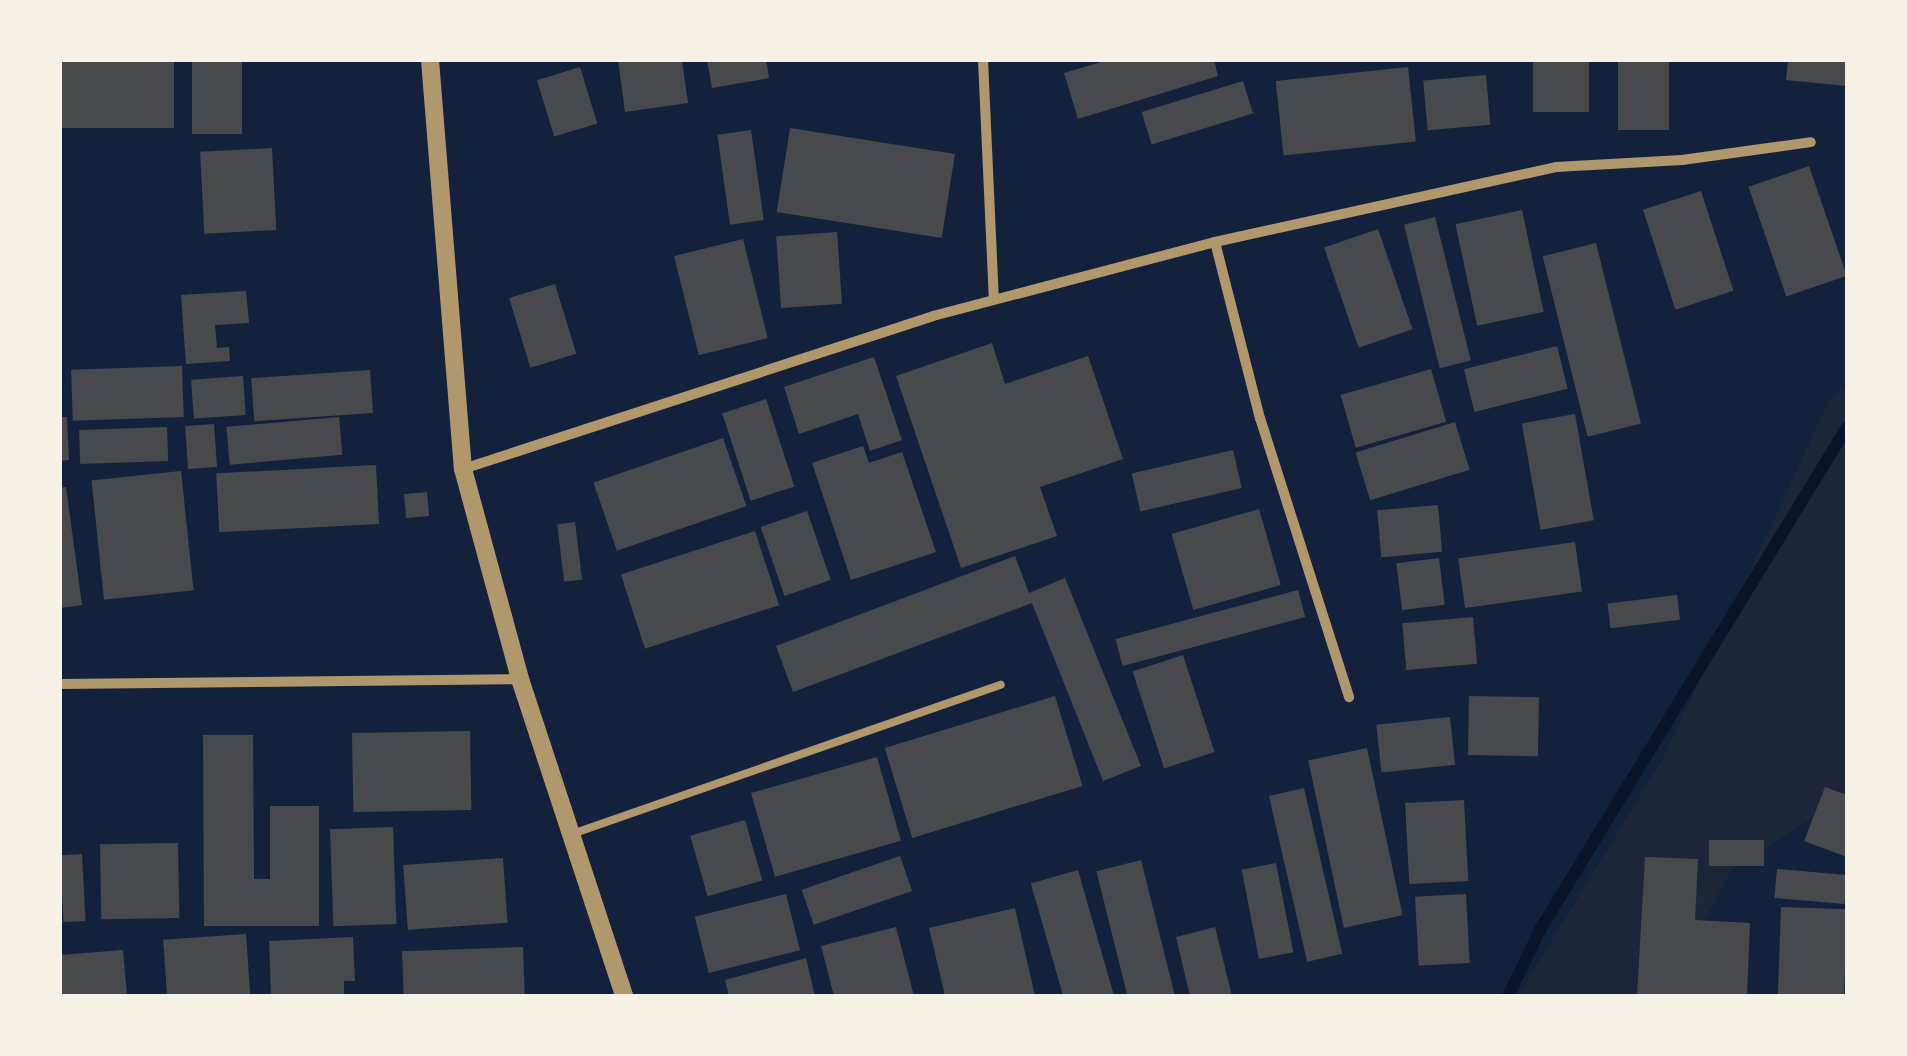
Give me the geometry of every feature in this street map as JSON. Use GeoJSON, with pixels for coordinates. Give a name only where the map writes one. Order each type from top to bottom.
{"type":"FeatureCollection","features":[{"type":"Feature","properties":{"kind":"street"},"geometry":{"type":"LineString","coordinates":[[430,60],[463,469],[520,679],[624,996]]}},
{"type":"Feature","properties":{"kind":"street"},"geometry":{"type":"LineString","coordinates":[[983,60],[994,298]]}},
{"type":"Feature","properties":{"kind":"street"},"geometry":{"type":"LineString","coordinates":[[463,469],[994,298],[1215,242],[1556,167],[1682,160],[1811,142]]}},
{"type":"Feature","properties":{"kind":"street"},"geometry":{"type":"LineString","coordinates":[[1215,242],[1260,418],[1348,698]]}},
{"type":"Feature","properties":{"kind":"street"},"geometry":{"type":"LineString","coordinates":[[60,684],[520,679]]}},
{"type":"Feature","properties":{"kind":"lane"},"geometry":{"type":"LineString","coordinates":[[572,834],[1001,685]]}},
{"type":"Feature","properties":{"kind":"shaded area"},"geometry":{"type":"Polygon","coordinates":[[[1847,384],[1847,796],[1731,870],[1665,996],[1518,996],[1662,760],[1829,401],[1847,384]]]}},
{"type":"Feature","properties":{"kind":"building"},"geometry":{"type":"Polygon","coordinates":[[[60,60],[174,60],[174,128],[60,128],[60,60]]]}},
{"type":"Feature","properties":{"kind":"building"},"geometry":{"type":"Polygon","coordinates":[[[192,60],[242,60],[242,134],[192,134],[192,60]]]}},
{"type":"Feature","properties":{"kind":"building"},"geometry":{"type":"Polygon","coordinates":[[[618,60],[682,60],[688,103],[625,112],[618,60]]]}},
{"type":"Feature","properties":{"kind":"building"},"geometry":{"type":"Polygon","coordinates":[[[707,60],[766,60],[769,78],[712,88],[707,60]]]}},
{"type":"Feature","properties":{"kind":"building"},"geometry":{"type":"Polygon","coordinates":[[[1108,60],[1214,60],[1218,76],[1078,119],[1064,73],[1108,60]]]}},
{"type":"Feature","properties":{"kind":"building"},"geometry":{"type":"Polygon","coordinates":[[[1533,60],[1589,60],[1589,112],[1533,112],[1533,60]]]}},
{"type":"Feature","properties":{"kind":"building"},"geometry":{"type":"Polygon","coordinates":[[[1618,60],[1669,60],[1669,130],[1618,130],[1618,60]]]}},
{"type":"Feature","properties":{"kind":"building"},"geometry":{"type":"Polygon","coordinates":[[[1788,60],[1847,60],[1846,86],[1786,80],[1788,60]]]}},
{"type":"Feature","properties":{"kind":"building"},"geometry":{"type":"Polygon","coordinates":[[[580,67],[597,123],[554,137],[537,80],[580,67]]]}},
{"type":"Feature","properties":{"kind":"building"},"geometry":{"type":"Polygon","coordinates":[[[1408,67],[1416,142],[1284,155],[1276,81],[1408,67]]]}},
{"type":"Feature","properties":{"kind":"building"},"geometry":{"type":"Polygon","coordinates":[[[1486,75],[1490,125],[1428,130],[1423,80],[1486,75]]]}},
{"type":"Feature","properties":{"kind":"building"},"geometry":{"type":"Polygon","coordinates":[[[1243,81],[1253,114],[1152,145],[1142,112],[1243,81]]]}},
{"type":"Feature","properties":{"kind":"building"},"geometry":{"type":"Polygon","coordinates":[[[790,128],[955,154],[942,238],[777,212],[790,128]]]}},
{"type":"Feature","properties":{"kind":"building"},"geometry":{"type":"Polygon","coordinates":[[[751,130],[764,220],[730,225],[717,135],[751,130]]]}},
{"type":"Feature","properties":{"kind":"building"},"geometry":{"type":"Polygon","coordinates":[[[272,148],[276,230],[204,234],[200,152],[272,148]]]}},
{"type":"Feature","properties":{"kind":"building"},"geometry":{"type":"Polygon","coordinates":[[[1809,166],[1847,276],[1786,297],[1748,187],[1809,166]]]}},
{"type":"Feature","properties":{"kind":"building"},"geometry":{"type":"Polygon","coordinates":[[[1701,191],[1733,291],[1675,310],[1643,210],[1701,191]]]}},
{"type":"Feature","properties":{"kind":"building"},"geometry":{"type":"Polygon","coordinates":[[[1522,210],[1544,312],[1477,326],[1455,224],[1522,210]]]}},
{"type":"Feature","properties":{"kind":"building"},"geometry":{"type":"Polygon","coordinates":[[[1435,217],[1471,361],[1440,368],[1404,225],[1435,217]]]}},
{"type":"Feature","properties":{"kind":"building"},"geometry":{"type":"Polygon","coordinates":[[[1378,229],[1413,329],[1359,348],[1324,248],[1378,229]]]}},
{"type":"Feature","properties":{"kind":"building"},"geometry":{"type":"Polygon","coordinates":[[[837,232],[842,304],[781,308],[776,236],[837,232]]]}},
{"type":"Feature","properties":{"kind":"building"},"geometry":{"type":"Polygon","coordinates":[[[743,239],[768,338],[699,355],[674,256],[743,239]]]}},
{"type":"Feature","properties":{"kind":"building"},"geometry":{"type":"Polygon","coordinates":[[[1596,243],[1641,423],[1588,437],[1543,256],[1596,243]]]}},
{"type":"Feature","properties":{"kind":"building"},"geometry":{"type":"Polygon","coordinates":[[[555,284],[576,354],[530,368],[509,298],[555,284]]]}},
{"type":"Feature","properties":{"kind":"building"},"geometry":{"type":"Polygon","coordinates":[[[246,291],[249,323],[215,325],[217,348],[229,347],[230,361],[186,364],[181,295],[246,291]]]}},
{"type":"Feature","properties":{"kind":"building"},"geometry":{"type":"Polygon","coordinates":[[[992,343],[1005,384],[1088,356],[1123,459],[1040,487],[1057,536],[961,568],[896,376],[992,343]]]}},
{"type":"Feature","properties":{"kind":"building"},"geometry":{"type":"Polygon","coordinates":[[[1557,346],[1568,389],[1474,412],[1464,369],[1557,346]]]}},
{"type":"Feature","properties":{"kind":"building"},"geometry":{"type":"Polygon","coordinates":[[[874,357],[902,440],[870,451],[858,414],[799,434],[784,387],[874,357]]]}},
{"type":"Feature","properties":{"kind":"building"},"geometry":{"type":"Polygon","coordinates":[[[182,366],[184,417],[73,421],[71,370],[182,366]]]}},
{"type":"Feature","properties":{"kind":"building"},"geometry":{"type":"Polygon","coordinates":[[[1431,369],[1446,422],[1356,448],[1341,395],[1431,369]]]}},
{"type":"Feature","properties":{"kind":"building"},"geometry":{"type":"Polygon","coordinates":[[[370,370],[373,413],[254,421],[251,378],[370,370]]]}},
{"type":"Feature","properties":{"kind":"building"},"geometry":{"type":"Polygon","coordinates":[[[243,376],[246,415],[194,419],[191,380],[243,376]]]}},
{"type":"Feature","properties":{"kind":"building"},"geometry":{"type":"Polygon","coordinates":[[[766,399],[794,486],[751,501],[722,413],[766,399]]]}},
{"type":"Feature","properties":{"kind":"building"},"geometry":{"type":"Polygon","coordinates":[[[1575,414],[1594,520],[1541,530],[1522,423],[1575,414]]]}},
{"type":"Feature","properties":{"kind":"building"},"geometry":{"type":"Polygon","coordinates":[[[60,417],[67,417],[69,460],[60,461],[60,417]]]}},
{"type":"Feature","properties":{"kind":"building"},"geometry":{"type":"Polygon","coordinates":[[[339,417],[342,455],[230,465],[226,427],[339,417]]]}},
{"type":"Feature","properties":{"kind":"building"},"geometry":{"type":"Polygon","coordinates":[[[1455,422],[1470,470],[1370,500],[1356,452],[1455,422]]]}},
{"type":"Feature","properties":{"kind":"building"},"geometry":{"type":"Polygon","coordinates":[[[214,424],[217,467],[188,469],[185,426],[214,424]]]}},
{"type":"Feature","properties":{"kind":"building"},"geometry":{"type":"Polygon","coordinates":[[[167,427],[168,461],[80,464],[79,430],[167,427]]]}},
{"type":"Feature","properties":{"kind":"building"},"geometry":{"type":"Polygon","coordinates":[[[723,438],[746,506],[617,551],[593,483],[723,438]]]}},
{"type":"Feature","properties":{"kind":"building"},"geometry":{"type":"Polygon","coordinates":[[[863,446],[869,463],[902,452],[936,552],[851,580],[812,463],[863,446]]]}},
{"type":"Feature","properties":{"kind":"building"},"geometry":{"type":"Polygon","coordinates":[[[1233,450],[1242,488],[1140,511],[1132,473],[1233,450]]]}},
{"type":"Feature","properties":{"kind":"building"},"geometry":{"type":"Polygon","coordinates":[[[376,465],[379,524],[219,532],[216,473],[376,465]]]}},
{"type":"Feature","properties":{"kind":"building"},"geometry":{"type":"Polygon","coordinates":[[[181,471],[194,590],[104,600],[91,480],[181,471]]]}},
{"type":"Feature","properties":{"kind":"building"},"geometry":{"type":"Polygon","coordinates":[[[66,487],[82,605],[60,608],[60,488],[66,487]]]}},
{"type":"Feature","properties":{"kind":"building"},"geometry":{"type":"Polygon","coordinates":[[[427,492],[429,516],[406,518],[404,494],[427,492]]]}},
{"type":"Feature","properties":{"kind":"building"},"geometry":{"type":"Polygon","coordinates":[[[1438,505],[1442,552],[1381,557],[1377,510],[1438,505]]]}},
{"type":"Feature","properties":{"kind":"building"},"geometry":{"type":"Polygon","coordinates":[[[1259,509],[1281,585],[1193,610],[1172,534],[1259,509]]]}},
{"type":"Feature","properties":{"kind":"building"},"geometry":{"type":"Polygon","coordinates":[[[807,511],[831,580],[784,596],[761,527],[807,511]]]}},
{"type":"Feature","properties":{"kind":"building"},"geometry":{"type":"Polygon","coordinates":[[[575,522],[582,580],[564,582],[557,524],[575,522]]]}},
{"type":"Feature","properties":{"kind":"building"},"geometry":{"type":"Polygon","coordinates":[[[755,531],[779,605],[645,649],[621,575],[755,531]]]}},
{"type":"Feature","properties":{"kind":"building"},"geometry":{"type":"Polygon","coordinates":[[[1575,542],[1582,592],[1465,608],[1458,558],[1575,542]]]}},
{"type":"Feature","properties":{"kind":"building"},"geometry":{"type":"Polygon","coordinates":[[[1015,556],[1029,593],[1065,578],[1141,766],[1103,781],[1032,603],[793,692],[776,646],[1015,556]]]}},
{"type":"Feature","properties":{"kind":"building"},"geometry":{"type":"Polygon","coordinates":[[[1439,558],[1445,605],[1402,610],[1396,563],[1439,558]]]}},
{"type":"Feature","properties":{"kind":"building"},"geometry":{"type":"Polygon","coordinates":[[[1298,590],[1305,617],[1123,666],[1115,639],[1298,590]]]}},
{"type":"Feature","properties":{"kind":"building"},"geometry":{"type":"Polygon","coordinates":[[[1677,595],[1680,620],[1611,628],[1608,604],[1677,595]]]}},
{"type":"Feature","properties":{"kind":"building"},"geometry":{"type":"Polygon","coordinates":[[[1473,617],[1477,664],[1406,670],[1402,623],[1473,617]]]}},
{"type":"Feature","properties":{"kind":"building"},"geometry":{"type":"Polygon","coordinates":[[[1183,655],[1215,752],[1164,768],[1133,671],[1183,655]]]}},
{"type":"Feature","properties":{"kind":"building"},"geometry":{"type":"Polygon","coordinates":[[[1055,696],[1082,786],[912,838],[885,748],[1055,696]]]}},
{"type":"Feature","properties":{"kind":"building"},"geometry":{"type":"Polygon","coordinates":[[[1469,696],[1539,697],[1538,756],[1468,755],[1469,696]]]}},
{"type":"Feature","properties":{"kind":"building"},"geometry":{"type":"Polygon","coordinates":[[[1450,717],[1455,765],[1381,772],[1376,725],[1450,717]]]}},
{"type":"Feature","properties":{"kind":"building"},"geometry":{"type":"Polygon","coordinates":[[[470,731],[471,810],[353,812],[352,733],[470,731]]]}},
{"type":"Feature","properties":{"kind":"building"},"geometry":{"type":"Polygon","coordinates":[[[203,735],[253,735],[254,879],[270,879],[270,806],[319,806],[319,926],[204,926],[203,735]]]}},
{"type":"Feature","properties":{"kind":"building"},"geometry":{"type":"Polygon","coordinates":[[[1367,748],[1403,915],[1344,928],[1308,760],[1367,748]]]}},
{"type":"Feature","properties":{"kind":"building"},"geometry":{"type":"Polygon","coordinates":[[[877,757],[901,841],[775,877],[751,793],[877,757]]]}},
{"type":"Feature","properties":{"kind":"building"},"geometry":{"type":"Polygon","coordinates":[[[1825,787],[1847,795],[1847,857],[1804,841],[1825,787]]]}},
{"type":"Feature","properties":{"kind":"building"},"geometry":{"type":"Polygon","coordinates":[[[1304,788],[1342,954],[1307,962],[1269,796],[1304,788]]]}},
{"type":"Feature","properties":{"kind":"building"},"geometry":{"type":"Polygon","coordinates":[[[1464,800],[1468,881],[1409,884],[1405,803],[1464,800]]]}},
{"type":"Feature","properties":{"kind":"building"},"geometry":{"type":"Polygon","coordinates":[[[745,820],[762,881],[708,896],[690,836],[745,820]]]}},
{"type":"Feature","properties":{"kind":"building"},"geometry":{"type":"Polygon","coordinates":[[[393,827],[396,924],[333,926],[330,829],[393,827]]]}},
{"type":"Feature","properties":{"kind":"building"},"geometry":{"type":"Polygon","coordinates":[[[1709,840],[1764,840],[1764,866],[1709,866],[1709,840]]]}},
{"type":"Feature","properties":{"kind":"building"},"geometry":{"type":"Polygon","coordinates":[[[178,843],[179,918],[101,919],[100,844],[178,843]]]}},
{"type":"Feature","properties":{"kind":"building"},"geometry":{"type":"Polygon","coordinates":[[[82,854],[86,921],[64,922],[60,855],[82,854]]]}},
{"type":"Feature","properties":{"kind":"building"},"geometry":{"type":"Polygon","coordinates":[[[900,856],[912,891],[814,925],[802,890],[900,856]]]}},
{"type":"Feature","properties":{"kind":"building"},"geometry":{"type":"Polygon","coordinates":[[[1645,857],[1698,859],[1695,920],[1750,923],[1747,996],[1637,996],[1645,857]]]}},
{"type":"Feature","properties":{"kind":"building"},"geometry":{"type":"Polygon","coordinates":[[[503,858],[508,923],[408,930],[403,865],[503,858]]]}},
{"type":"Feature","properties":{"kind":"building"},"geometry":{"type":"Polygon","coordinates":[[[1141,860],[1175,996],[1128,996],[1096,871],[1141,860]]]}},
{"type":"Feature","properties":{"kind":"building"},"geometry":{"type":"Polygon","coordinates":[[[1276,863],[1293,952],[1259,959],[1242,870],[1276,863]]]}},
{"type":"Feature","properties":{"kind":"building"},"geometry":{"type":"Polygon","coordinates":[[[1777,869],[1847,875],[1844,904],[1774,898],[1777,869]]]}},
{"type":"Feature","properties":{"kind":"building"},"geometry":{"type":"Polygon","coordinates":[[[1078,870],[1114,996],[1063,996],[1031,884],[1078,870]]]}},
{"type":"Feature","properties":{"kind":"building"},"geometry":{"type":"Polygon","coordinates":[[[786,894],[800,950],[709,973],[695,917],[786,894]]]}},
{"type":"Feature","properties":{"kind":"building"},"geometry":{"type":"Polygon","coordinates":[[[1466,894],[1470,963],[1419,966],[1415,897],[1466,894]]]}},
{"type":"Feature","properties":{"kind":"building"},"geometry":{"type":"Polygon","coordinates":[[[1781,907],[1847,909],[1844,996],[1778,996],[1781,907]]]}},
{"type":"Feature","properties":{"kind":"building"},"geometry":{"type":"Polygon","coordinates":[[[1015,908],[1035,996],[945,996],[929,928],[1015,908]]]}},
{"type":"Feature","properties":{"kind":"building"},"geometry":{"type":"Polygon","coordinates":[[[896,927],[914,996],[834,996],[821,946],[896,927]]]}},
{"type":"Feature","properties":{"kind":"building"},"geometry":{"type":"Polygon","coordinates":[[[1215,927],[1232,996],[1190,996],[1176,937],[1215,927]]]}},
{"type":"Feature","properties":{"kind":"building"},"geometry":{"type":"Polygon","coordinates":[[[246,934],[250,996],[167,996],[163,940],[246,934]]]}},
{"type":"Feature","properties":{"kind":"building"},"geometry":{"type":"Polygon","coordinates":[[[353,937],[355,981],[344,981],[344,996],[271,996],[269,941],[353,937]]]}},
{"type":"Feature","properties":{"kind":"building"},"geometry":{"type":"Polygon","coordinates":[[[523,947],[525,996],[404,996],[402,951],[523,947]]]}},
{"type":"Feature","properties":{"kind":"building"},"geometry":{"type":"Polygon","coordinates":[[[123,950],[127,996],[60,996],[60,955],[123,950]]]}},
{"type":"Feature","properties":{"kind":"building"},"geometry":{"type":"Polygon","coordinates":[[[806,958],[815,996],[729,996],[725,980],[806,958]]]}},
{"type":"Feature","properties":{"kind":"waterway"},"geometry":{"type":"LineString","coordinates":[[1508,996],[1541,928],[1847,427]]}}]}
